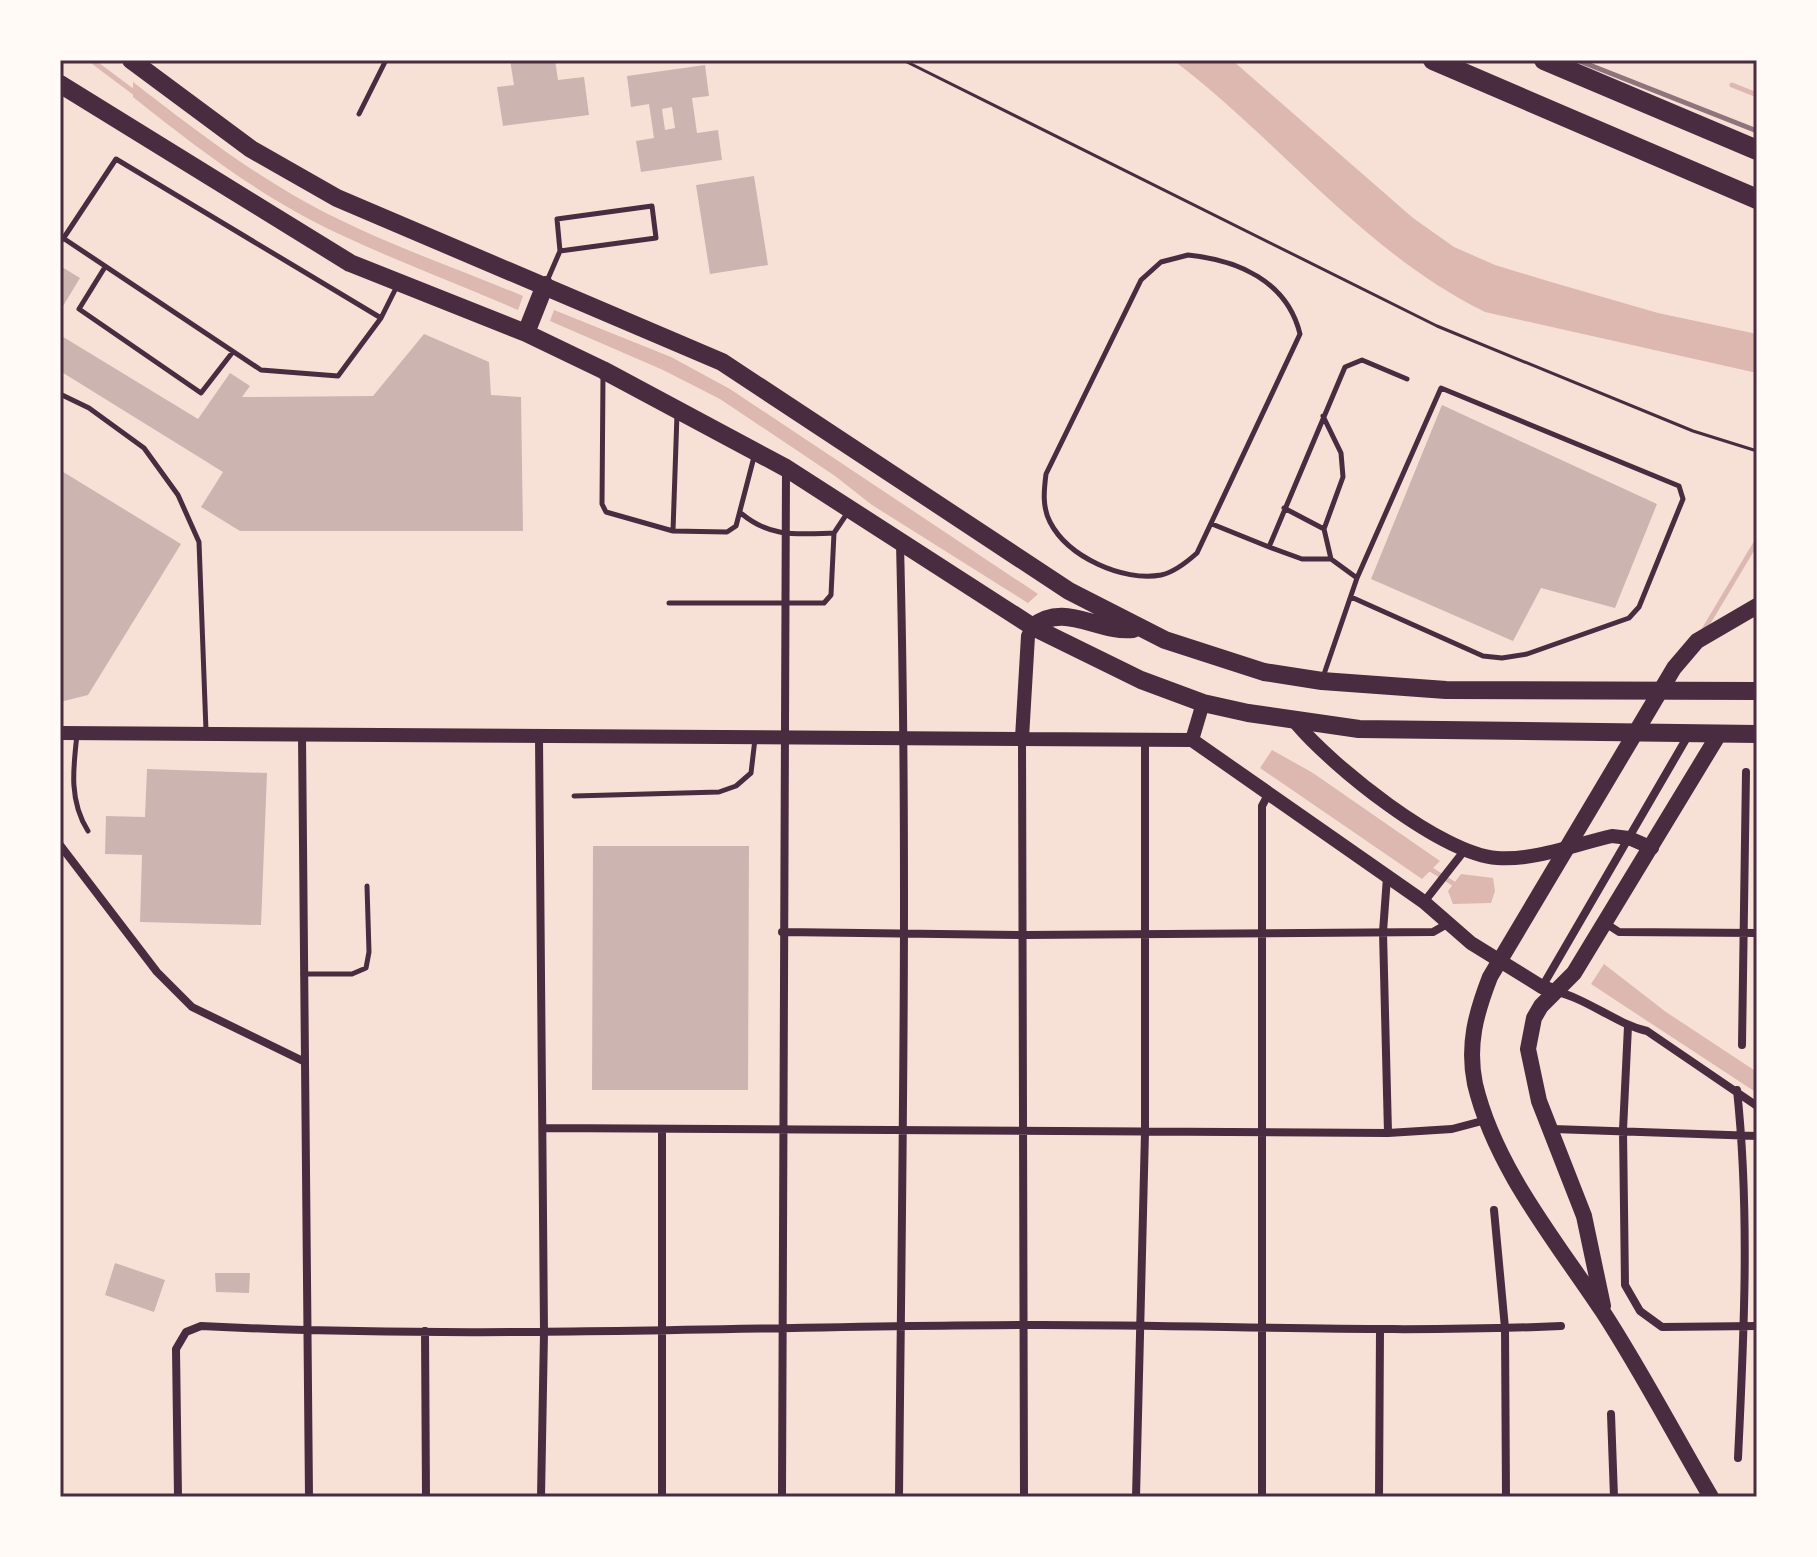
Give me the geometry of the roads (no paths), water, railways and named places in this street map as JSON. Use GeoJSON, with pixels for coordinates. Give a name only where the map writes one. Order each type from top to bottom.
{"type":"FeatureCollection","features":[{"type":"Feature","properties":{"kind":"highway"},"geometry":{"type":"LineString","coordinates":[[131,60],[251,149],[337,198],[543,292],[722,362],[1069,591],[1140,628],[1223,660],[1322,681],[1446,690],[1757,691]]}},
{"type":"Feature","properties":{"kind":"highway"},"geometry":{"type":"LineString","coordinates":[[1433,60],[1757,199]]}},
{"type":"Feature","properties":{"kind":"highway"},"geometry":{"type":"LineString","coordinates":[[1544,60],[1757,150]]}},
{"type":"Feature","properties":{"kind":"highway"},"geometry":{"type":"LineString","coordinates":[[62,91],[350,263],[398,283],[530,326],[603,370],[786,468],[1033,627],[1097,661],[1203,703],[1296,723],[1359,729],[1757,734]]}},
{"type":"Feature","properties":{"kind":"highway"},"geometry":{"type":"LineString","coordinates":[[530,326],[543,292]]}},
{"type":"Feature","properties":{"kind":"highway"},"geometry":{"type":"LineString","coordinates":[[1033,627],[1044,618],[1060,615],[1121,630],[1140,628]]}},
{"type":"Feature","properties":{"kind":"main road"},"geometry":{"type":"LineString","coordinates":[[1711,1497],[1605,1315],[1549,1232],[1486,1120],[1475,1082],[1472,1036],[1475,1013],[1490,977],[1674,668],[1697,641],[1757,606]]}},
{"type":"Feature","properties":{"kind":"main road"},"geometry":{"type":"LineString","coordinates":[[1605,1315],[1584,1216],[1553,1129],[1539,1101],[1528,1049],[1534,1018],[1543,987],[1574,973],[1719,734]]}},
{"type":"Feature","properties":{"kind":"street"},"geometry":{"type":"LineString","coordinates":[[782,1497],[785,1132],[782,738],[786,468]]}},
{"type":"Feature","properties":{"kind":"street"},"geometry":{"type":"LineString","coordinates":[[899,1497],[905,1131],[905,738],[900,543]]}},
{"type":"Feature","properties":{"kind":"street"},"geometry":{"type":"LineString","coordinates":[[1024,1497],[1022,738],[1028,636],[1033,627]]}},
{"type":"Feature","properties":{"kind":"street"},"geometry":{"type":"LineString","coordinates":[[1192,740],[1203,703]]}},
{"type":"Feature","properties":{"kind":"street"},"geometry":{"type":"LineString","coordinates":[[1296,723],[1327,756],[1436,835],[1464,851],[1509,859],[1612,836],[1629,838],[1652,848]]}},
{"type":"Feature","properties":{"kind":"street"},"geometry":{"type":"LineString","coordinates":[[60,733],[1192,740],[1424,902],[1471,943],[1543,987],[1577,996],[1628,1026],[1647,1031],[1757,1106]]}},
{"type":"Feature","properties":{"kind":"street"},"geometry":{"type":"LineString","coordinates":[[1543,987],[1629,838],[1681,734]]}},
{"type":"Feature","properties":{"kind":"street"},"geometry":{"type":"LineString","coordinates":[[302,735],[309,1497]]}},
{"type":"Feature","properties":{"kind":"street"},"geometry":{"type":"LineString","coordinates":[[539,737],[544,1333],[541,1497]]}},
{"type":"Feature","properties":{"kind":"street"},"geometry":{"type":"LineString","coordinates":[[1136,1497],[1145,1132],[1145,740]]}},
{"type":"Feature","properties":{"kind":"street"},"geometry":{"type":"LineString","coordinates":[[1742,1045],[1746,772]]}},
{"type":"Feature","properties":{"kind":"street"},"geometry":{"type":"LineString","coordinates":[[1262,1497],[1265,934],[1262,806],[1269,793]]}},
{"type":"Feature","properties":{"kind":"street"},"geometry":{"type":"LineString","coordinates":[[60,845],[157,972],[192,1007],[303,1061]]}},
{"type":"Feature","properties":{"kind":"street"},"geometry":{"type":"LineString","coordinates":[[1424,902],[1464,851]]}},
{"type":"Feature","properties":{"kind":"street"},"geometry":{"type":"LineString","coordinates":[[1387,877],[1383,932],[1388,1133]]}},
{"type":"Feature","properties":{"kind":"street"},"geometry":{"type":"LineString","coordinates":[[782,932],[1024,935],[1433,932],[1449,923]]}},
{"type":"Feature","properties":{"kind":"street"},"geometry":{"type":"LineString","coordinates":[[1605,923],[1619,932],[1757,933]]}},
{"type":"Feature","properties":{"kind":"street"},"geometry":{"type":"LineString","coordinates":[[1628,1026],[1623,1130],[1625,1285],[1640,1311],[1662,1327],[1757,1326]]}},
{"type":"Feature","properties":{"kind":"street"},"geometry":{"type":"LineString","coordinates":[[1737,1090],[1742,1136],[1744,1325],[1738,1458]]}},
{"type":"Feature","properties":{"kind":"street"},"geometry":{"type":"LineString","coordinates":[[543,1128],[785,1132],[1388,1133],[1452,1129],[1486,1120]]}},
{"type":"Feature","properties":{"kind":"street"},"geometry":{"type":"LineString","coordinates":[[1553,1129],[1757,1136]]}},
{"type":"Feature","properties":{"kind":"street"},"geometry":{"type":"LineString","coordinates":[[662,1131],[662,1497]]}},
{"type":"Feature","properties":{"kind":"street"},"geometry":{"type":"LineString","coordinates":[[1494,1210],[1505,1328],[1506,1497]]}},
{"type":"Feature","properties":{"kind":"street"},"geometry":{"type":"LineString","coordinates":[[178,1497],[176,1349],[180,1338],[201,1326],[308,1331],[544,1333],[1022,1325],[1264,1330],[1561,1326]]}},
{"type":"Feature","properties":{"kind":"street"},"geometry":{"type":"LineString","coordinates":[[1379,1497],[1380,1329]]}},
{"type":"Feature","properties":{"kind":"street"},"geometry":{"type":"LineString","coordinates":[[425,1331],[426,1497]]}},
{"type":"Feature","properties":{"kind":"street"},"geometry":{"type":"LineString","coordinates":[[1611,1414],[1614,1497]]}},
{"type":"Feature","properties":{"kind":"lane"},"geometry":{"type":"LineString","coordinates":[[359,114],[386,60]]}},
{"type":"Feature","properties":{"kind":"lane"},"geometry":{"type":"LineString","coordinates":[[381,318],[116,159],[62,238],[261,370],[338,376],[381,318],[398,283]]}},
{"type":"Feature","properties":{"kind":"lane"},"geometry":{"type":"LineString","coordinates":[[543,292],[560,251],[557,219],[652,206],[656,238],[560,251]]}},
{"type":"Feature","properties":{"kind":"lane"},"geometry":{"type":"LineString","coordinates":[[1188,255],[1214,258],[1263,278],[1286,299],[1295,314],[1300,334],[1212,524],[1197,553],[1183,565],[1162,575],[1134,576],[1085,557],[1061,537],[1050,522],[1043,496],[1046,474],[1141,280],[1161,262],[1188,255]]}},
{"type":"Feature","properties":{"kind":"lane"},"geometry":{"type":"LineString","coordinates":[[105,267],[79,309],[201,393],[232,353]]}},
{"type":"Feature","properties":{"kind":"lane"},"geometry":{"type":"LineString","coordinates":[[1269,547],[1345,367],[1362,360],[1407,379]]}},
{"type":"Feature","properties":{"kind":"lane"},"geometry":{"type":"LineString","coordinates":[[603,370],[602,504],[606,512],[673,531],[727,532],[736,526],[742,514],[756,451]]}},
{"type":"Feature","properties":{"kind":"lane"},"geometry":{"type":"LineString","coordinates":[[1322,681],[1357,578],[1441,388],[1447,387],[1679,486],[1682,491],[1683,499],[1645,593],[1629,618],[1527,654],[1483,656],[1351,597]]}},
{"type":"Feature","properties":{"kind":"lane"},"geometry":{"type":"LineString","coordinates":[[60,394],[89,408],[144,448],[178,495],[199,542],[206,735]]}},
{"type":"Feature","properties":{"kind":"lane"},"geometry":{"type":"LineString","coordinates":[[673,531],[678,410]]}},
{"type":"Feature","properties":{"kind":"lane"},"geometry":{"type":"LineString","coordinates":[[1323,416],[1341,453],[1343,477],[1324,529],[1331,559]]}},
{"type":"Feature","properties":{"kind":"lane"},"geometry":{"type":"LineString","coordinates":[[1284,508],[1324,529]]}},
{"type":"Feature","properties":{"kind":"lane"},"geometry":{"type":"LineString","coordinates":[[669,603],[824,603],[831,595],[834,533],[849,510]]}},
{"type":"Feature","properties":{"kind":"lane"},"geometry":{"type":"LineString","coordinates":[[742,514],[759,528],[783,535],[834,533]]}},
{"type":"Feature","properties":{"kind":"lane"},"geometry":{"type":"LineString","coordinates":[[1212,524],[1302,559],[1331,559],[1357,578]]}},
{"type":"Feature","properties":{"kind":"lane"},"geometry":{"type":"LineString","coordinates":[[78,734],[73,789],[80,817],[88,831]]}},
{"type":"Feature","properties":{"kind":"lane"},"geometry":{"type":"LineString","coordinates":[[574,796],[728,789],[751,773],[755,738]]}},
{"type":"Feature","properties":{"kind":"lane"},"geometry":{"type":"LineString","coordinates":[[302,974],[352,974],[366,968],[369,952],[367,886]]}},
{"type":"Feature","properties":{"kind":"waterway"},"geometry":{"type":"LineString","coordinates":[[91,60],[135,93]]}},
{"type":"Feature","properties":{"kind":"waterway"},"geometry":{"type":"LineString","coordinates":[[1732,85],[1757,95]]}},
{"type":"Feature","properties":{"kind":"waterway"},"geometry":{"type":"LineString","coordinates":[[1702,633],[1757,541]]}},
{"type":"Feature","properties":{"kind":"waterway"},"geometry":{"type":"LineString","coordinates":[[1427,867],[1459,887]]}},
{"type":"Feature","properties":{"kind":"railway"},"geometry":{"type":"LineString","coordinates":[[1577,60],[1757,131]]}}]}
